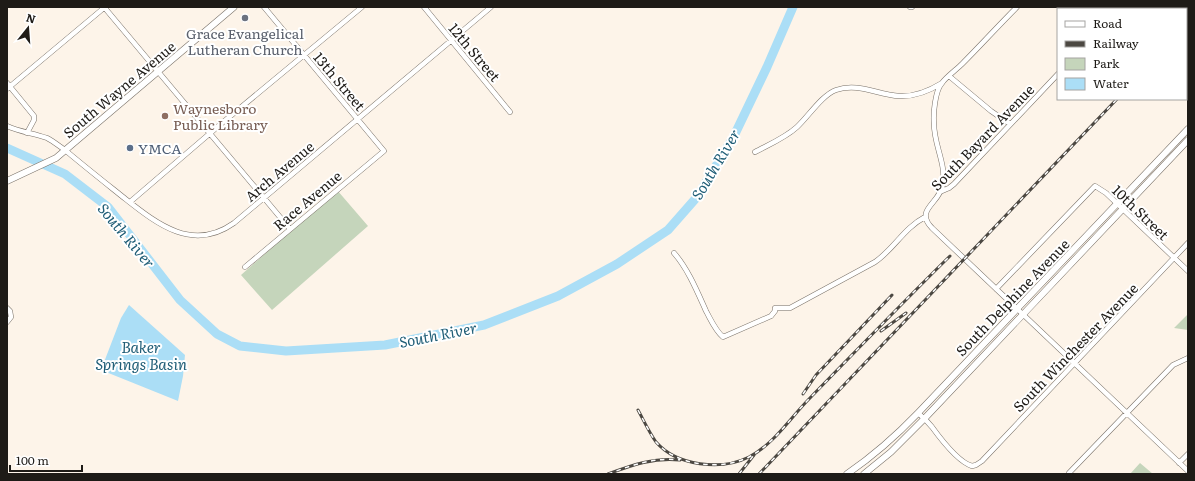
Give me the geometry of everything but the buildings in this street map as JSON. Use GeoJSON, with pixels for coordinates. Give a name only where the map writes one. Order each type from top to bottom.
{"type":"FeatureCollection","features":[{"type":"Feature","properties":{"kind":"main road","name":"South Wayne Avenue"},"geometry":{"type":"LineString","coordinates":[[7,181],[56,158],[234,7]]}},
{"type":"Feature","properties":{"kind":"main road","name":"South Delphine Avenue"},"geometry":{"type":"LineString","coordinates":[[847,474],[868,460],[890,441],[918,413],[1188,129]]}},
{"type":"Feature","properties":{"kind":"main road","name":"South Delphine Avenue"},"geometry":{"type":"LineString","coordinates":[[864,474],[892,452],[1188,140]]}},
{"type":"Feature","properties":{"kind":"street"},"geometry":{"type":"LineString","coordinates":[[27,133],[34,120],[34,116],[8,86],[104,7],[290,229]]}},
{"type":"Feature","properties":{"kind":"street","name":"13th Street"},"geometry":{"type":"LineString","coordinates":[[264,7],[384,151]]}},
{"type":"Feature","properties":{"kind":"street"},"geometry":{"type":"LineString","coordinates":[[130,202],[362,7]]}},
{"type":"Feature","properties":{"kind":"street","name":"12th Street"},"geometry":{"type":"LineString","coordinates":[[424,7],[510,112]]}},
{"type":"Feature","properties":{"kind":"street","name":"Arch Avenue"},"geometry":{"type":"LineString","coordinates":[[7,126],[47,138],[66,150],[154,221],[182,233],[202,235],[214,234],[227,228],[264,198],[491,7]]}},
{"type":"Feature","properties":{"kind":"street"},"geometry":{"type":"LineString","coordinates":[[755,152],[796,129],[825,97],[836,90],[856,87],[902,96],[926,92],[942,83],[1017,7]]}},
{"type":"Feature","properties":{"kind":"street","name":"South Bayard Avenue"},"geometry":{"type":"LineString","coordinates":[[674,252],[689,276],[714,326],[723,337],[771,316],[776,308],[790,308],[875,262],[882,256],[912,225],[925,217],[926,210],[942,190],[949,188],[954,184],[1057,75]]}},
{"type":"Feature","properties":{"kind":"street"},"geometry":{"type":"LineString","coordinates":[[949,76],[991,111],[1010,124]]}},
{"type":"Feature","properties":{"kind":"street"},"geometry":{"type":"LineString","coordinates":[[942,83],[936,99],[933,116],[935,135],[943,168],[944,182],[942,190]]}},
{"type":"Feature","properties":{"kind":"street","name":"Race Avenue"},"geometry":{"type":"LineString","coordinates":[[245,267],[384,151]]}},
{"type":"Feature","properties":{"kind":"street","name":"10th Street"},"geometry":{"type":"LineString","coordinates":[[996,288],[1094,186],[1096,186],[1117,204],[1188,272]]}},
{"type":"Feature","properties":{"kind":"street"},"geometry":{"type":"LineString","coordinates":[[925,217],[925,220],[932,228],[1188,471]]}},
{"type":"Feature","properties":{"kind":"street","name":"South Winchester Avenue"},"geometry":{"type":"LineString","coordinates":[[924,419],[942,441],[965,463],[972,466],[976,465],[982,461],[1188,244]]}},
{"type":"Feature","properties":{"kind":"street"},"geometry":{"type":"LineString","coordinates":[[7,308],[10,311],[11,317],[7,322]]}},
{"type":"Feature","properties":{"kind":"street"},"geometry":{"type":"LineString","coordinates":[[1069,473],[1173,365],[1188,358]]}},
{"type":"Feature","properties":{"kind":"street"},"geometry":{"type":"LineString","coordinates":[[918,413],[924,419]]}},
{"type":"Feature","properties":{"kind":"street"},"geometry":{"type":"LineString","coordinates":[[1180,463],[1188,454]]}},
{"type":"Feature","properties":{"kind":"green space"},"geometry":{"type":"Polygon","coordinates":[[[337,190],[368,226],[272,310],[241,275],[337,190]]]}},
{"type":"Feature","properties":{"kind":"green space"},"geometry":{"type":"Polygon","coordinates":[[[1188,314],[1188,330],[1174,328],[1188,314]]]}},
{"type":"Feature","properties":{"kind":"green space"},"geometry":{"type":"Polygon","coordinates":[[[1140,463],[1153,474],[1130,474],[1140,463]]]}},
{"type":"Feature","properties":{"kind":"water","name":"Baker Springs Basin"},"geometry":{"type":"Polygon","coordinates":[[[129,305],[185,355],[178,401],[101,370],[121,318],[129,305]]]}},
{"type":"Feature","properties":{"kind":"waterway","name":"South River"},"geometry":{"type":"LineString","coordinates":[[7,148],[65,174],[108,207],[180,300],[217,334],[240,346],[286,351],[385,345],[484,325],[558,296],[617,264],[668,230],[697,197],[734,136],[767,67],[793,7]]}},
{"type":"Feature","properties":{"kind":"railway"},"geometry":{"type":"LineString","coordinates":[[759,474],[1116,100]]}},
{"type":"Feature","properties":{"kind":"railway"},"geometry":{"type":"LineString","coordinates":[[638,410],[656,442],[675,456],[687,461],[713,465],[726,464],[749,457],[758,452],[774,438],[810,398],[950,256]]}},
{"type":"Feature","properties":{"kind":"railway"},"geometry":{"type":"LineString","coordinates":[[803,394],[816,375],[892,295]]}},
{"type":"Feature","properties":{"kind":"railway"},"geometry":{"type":"LineString","coordinates":[[881,331],[906,313]]}},
{"type":"Feature","properties":{"kind":"railway"},"geometry":{"type":"LineString","coordinates":[[739,474],[754,455]]}},
{"type":"Feature","properties":{"kind":"railway"},"geometry":{"type":"LineString","coordinates":[[608,474],[653,461],[671,459],[680,460]]}},
{"type":"Feature","properties":{"kind":"place","name":"Grace Evangelical Lutheran Church"},"geometry":{"type":"Point","coordinates":[245,18]}},
{"type":"Feature","properties":{"kind":"place","name":"Waynesboro Public Library"},"geometry":{"type":"Point","coordinates":[165,116]}},
{"type":"Feature","properties":{"kind":"place","name":"YMCA"},"geometry":{"type":"Point","coordinates":[130,148]}}]}
